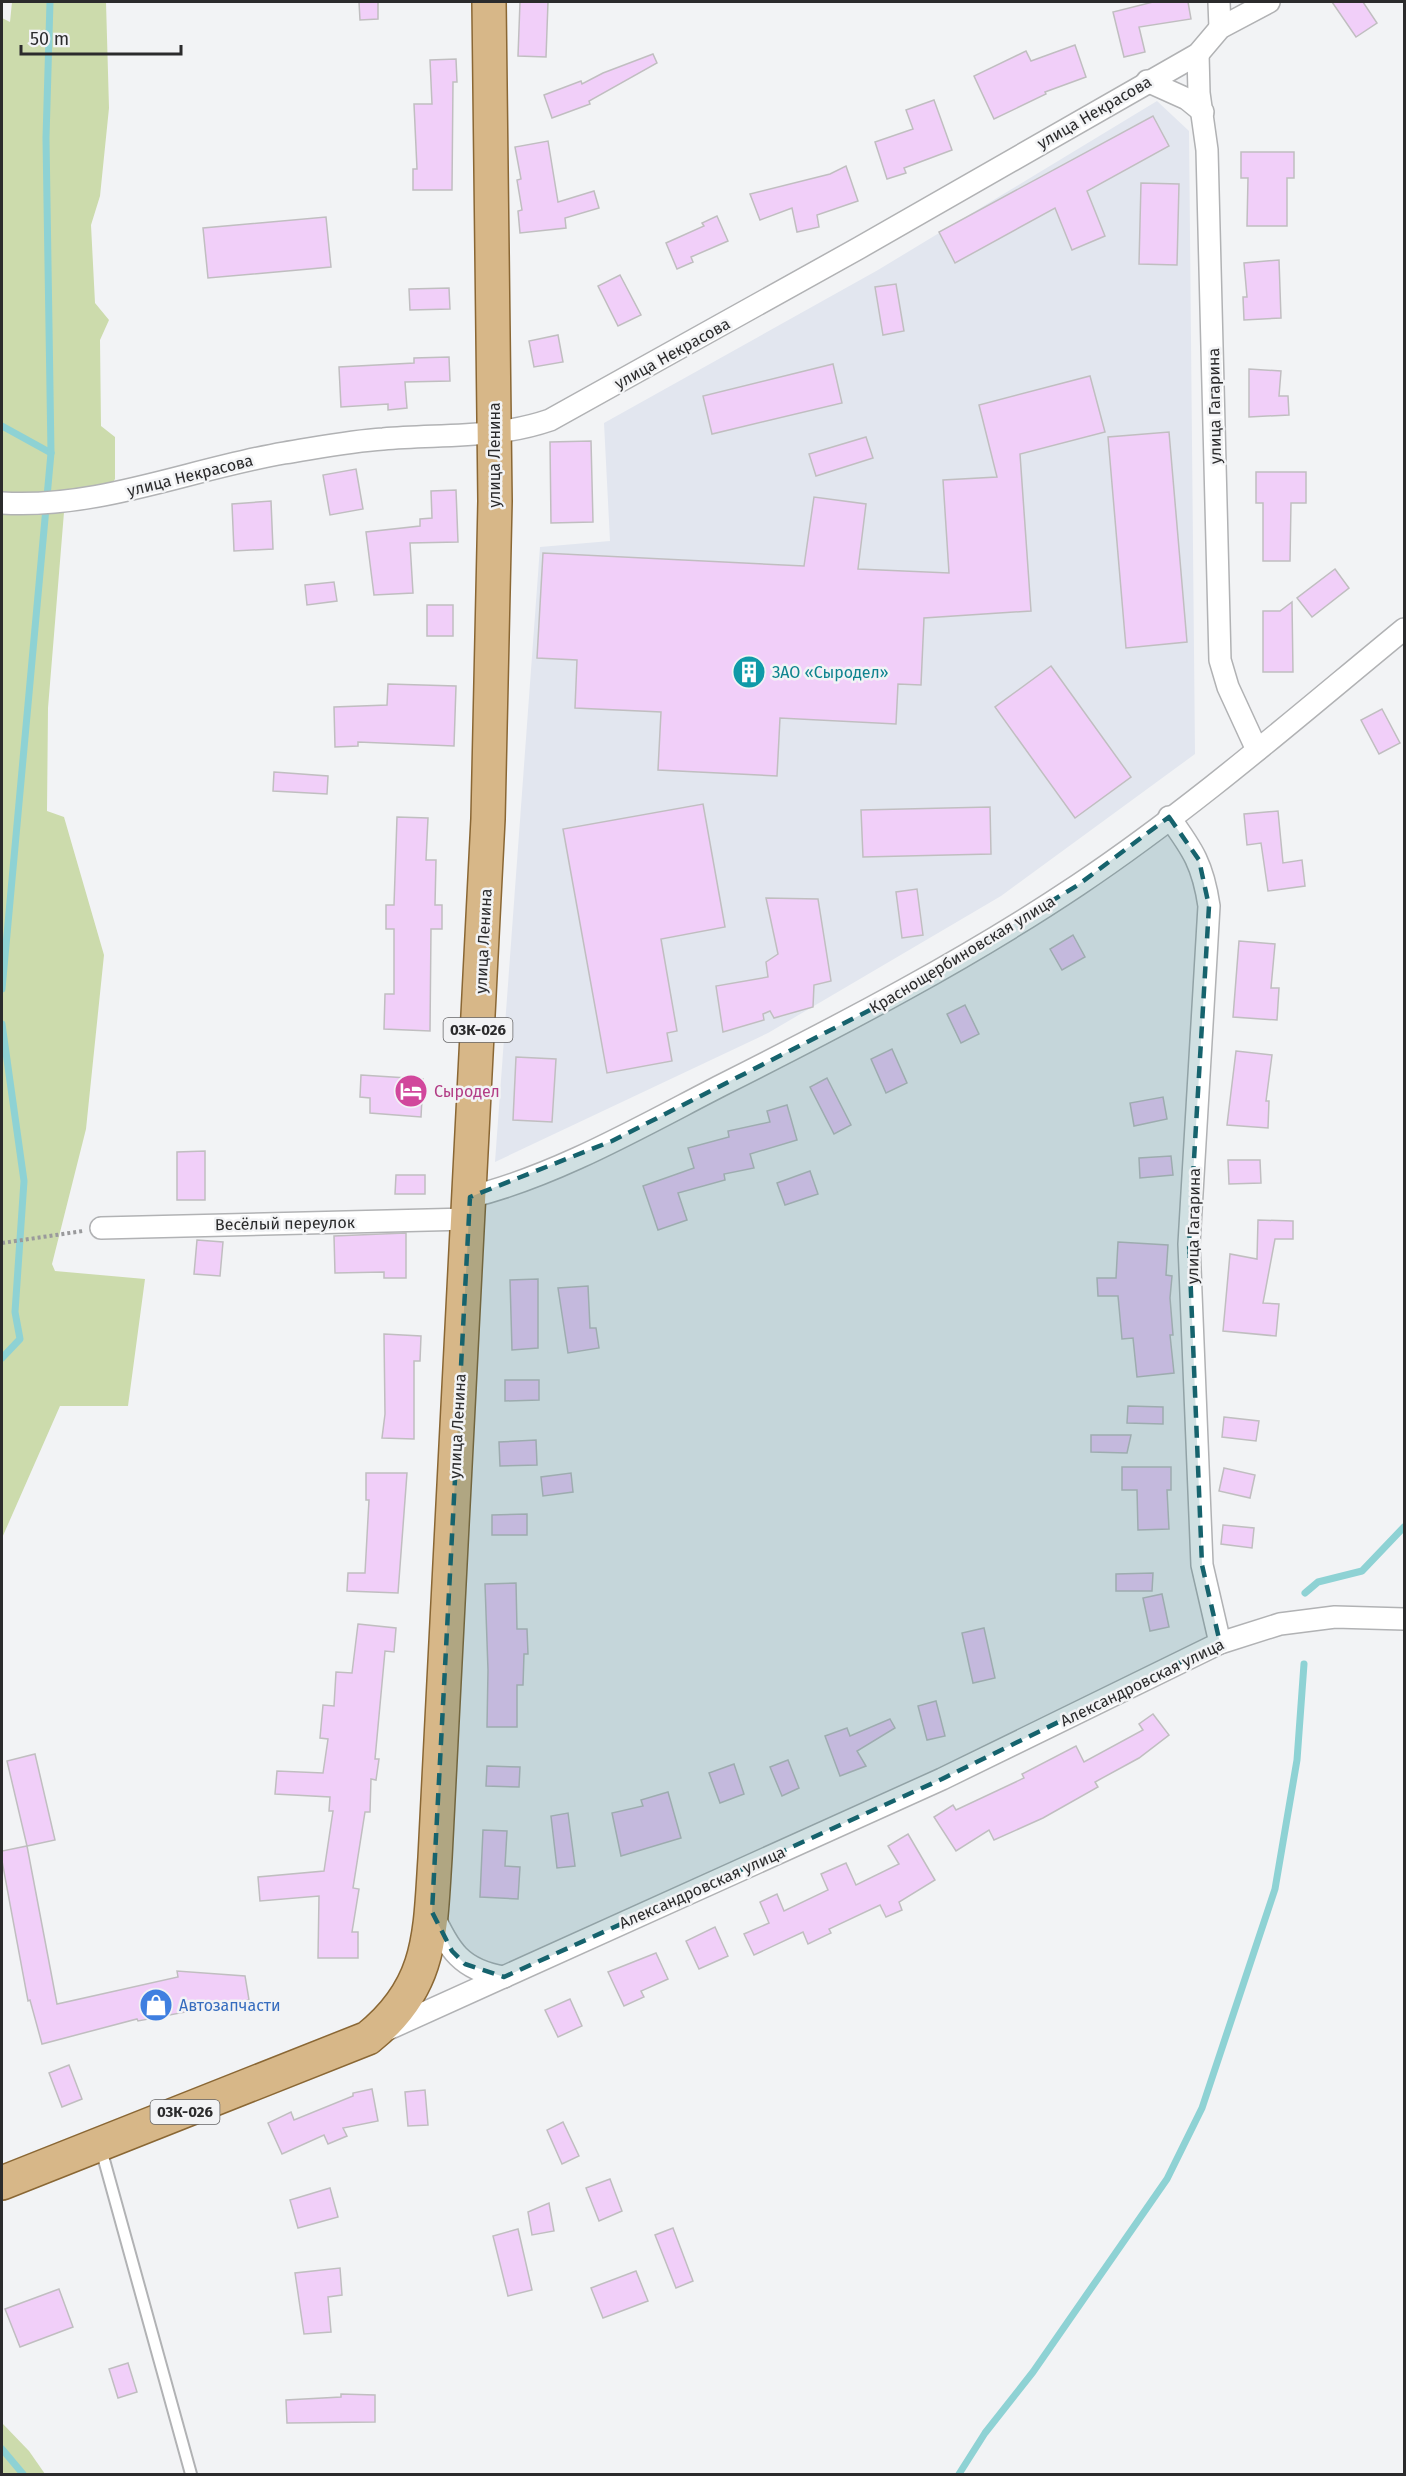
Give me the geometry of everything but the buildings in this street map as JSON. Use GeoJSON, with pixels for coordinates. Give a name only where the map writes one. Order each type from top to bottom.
{"type":"FeatureCollection","features":[{"type":"Feature","properties":{"kind":"main road","name":"улица Ленина"},"geometry":{"type":"LineString","coordinates":[[368,2038],[390,2020],[414,1986],[423,1963],[432,1912],[488,819],[494,434],[489,2]]}},
{"type":"Feature","properties":{"kind":"main road","name":"Александровская улица"},"geometry":{"type":"LineString","coordinates":[[2,2183],[368,2038]]}},
{"type":"Feature","properties":{"kind":"street"},"geometry":{"type":"LineString","coordinates":[[1219,2],[1220,28]]}},
{"type":"Feature","properties":{"kind":"street","name":"улица Некрасова"},"geometry":{"type":"LineString","coordinates":[[6,503],[104,496],[221,465],[381,439],[494,434],[517,430],[566,412],[1198,54],[1220,28],[1269,2]]}},
{"type":"Feature","properties":{"kind":"street","name":"улица Гагарина"},"geometry":{"type":"LineString","coordinates":[[1198,54],[1199,93],[1207,150],[1220,660],[1228,687],[1257,750]]}},
{"type":"Feature","properties":{"kind":"street"},"geometry":{"type":"LineString","coordinates":[[1147,81],[1188,99],[1203,112]]}},
{"type":"Feature","properties":{"kind":"street","name":"Краснощербиновская улица"},"geometry":{"type":"LineString","coordinates":[[469,1208],[513,1184],[612,1141],[880,1005],[1078,885],[1257,750],[1404,629]]}},
{"type":"Feature","properties":{"kind":"street","name":"улица Гагарина"},"geometry":{"type":"LineString","coordinates":[[1169,817],[1199,860],[1205,879],[1209,906],[1189,1244],[1202,1565],[1220,1643]]}},
{"type":"Feature","properties":{"kind":"street","name":"Весёлый переулок"},"geometry":{"type":"LineString","coordinates":[[101,1228],[469,1208]]}},
{"type":"Feature","properties":{"kind":"street","name":"Александровская улица"},"geometry":{"type":"LineString","coordinates":[[368,2038],[942,1779],[1220,1643],[1280,1624],[1324,1618],[1404,1619]]}},
{"type":"Feature","properties":{"kind":"street"},"geometry":{"type":"LineString","coordinates":[[432,1912],[452,1951],[465,1964],[504,1977]]}},
{"type":"Feature","properties":{"kind":"lane"},"geometry":{"type":"LineString","coordinates":[[100,2146],[191,2475]]}},
{"type":"Feature","properties":{"kind":"path"},"geometry":{"type":"LineString","coordinates":[[2,1243],[101,1228]]}},
{"type":"Feature","properties":{"kind":"highlighted area"},"geometry":{"type":"Polygon","coordinates":[[[1169,817],[1199,860],[1209,906],[1189,1244],[1202,1565],[1220,1643],[942,1779],[504,1977],[465,1964],[452,1951],[432,1912],[470,1197],[612,1141],[880,1005],[1078,885],[1169,817]]]}},
{"type":"Feature","properties":{"kind":"shaded area"},"geometry":{"type":"Polygon","coordinates":[[[1157,101],[1189,131],[1195,754],[1001,896],[768,1033],[495,1162],[540,547],[610,541],[604,423],[878,270],[1157,101]]]}},
{"type":"Feature","properties":{"kind":"green space"},"geometry":{"type":"Polygon","coordinates":[[[12,2],[106,2],[109,108],[100,196],[91,225],[95,303],[109,320],[100,340],[101,426],[115,437],[115,479],[104,496],[65,500],[48,708],[47,811],[64,817],[104,955],[86,1129],[52,1264],[55,1271],[145,1279],[128,1406],[60,1406],[2,1538],[2,18],[10,22],[12,2]]]}},
{"type":"Feature","properties":{"kind":"green space"},"geometry":{"type":"Polygon","coordinates":[[[2,2423],[29,2451],[45,2474],[2,2474],[2,2423]]]}},
{"type":"Feature","properties":{"kind":"waterway"},"geometry":{"type":"LineString","coordinates":[[2,989],[51,453],[46,138],[50,2]]}},
{"type":"Feature","properties":{"kind":"waterway"},"geometry":{"type":"LineString","coordinates":[[2,426],[51,453]]}},
{"type":"Feature","properties":{"kind":"waterway"},"geometry":{"type":"LineString","coordinates":[[2,1024],[24,1181],[15,1312],[20,1339],[2,1358]]}},
{"type":"Feature","properties":{"kind":"waterway"},"geometry":{"type":"LineString","coordinates":[[1305,1593],[1318,1582],[1362,1571],[1404,1527]]}},
{"type":"Feature","properties":{"kind":"waterway"},"geometry":{"type":"LineString","coordinates":[[959,2474],[985,2433],[1033,2372],[1167,2179],[1202,2108],[1275,1889],[1297,1760],[1304,1664]]}},
{"type":"Feature","properties":{"kind":"waterway"},"geometry":{"type":"LineString","coordinates":[[2,2449],[23,2474]]}},
{"type":"Feature","properties":{"kind":"place","name":"ЗАО «Сыродел»"},"geometry":{"type":"Point","coordinates":[749,672]}},
{"type":"Feature","properties":{"kind":"place","name":"Сыродел"},"geometry":{"type":"Point","coordinates":[411,1091]}},
{"type":"Feature","properties":{"kind":"place","name":"Автозапчасти"},"geometry":{"type":"Point","coordinates":[156,2005]}}]}
